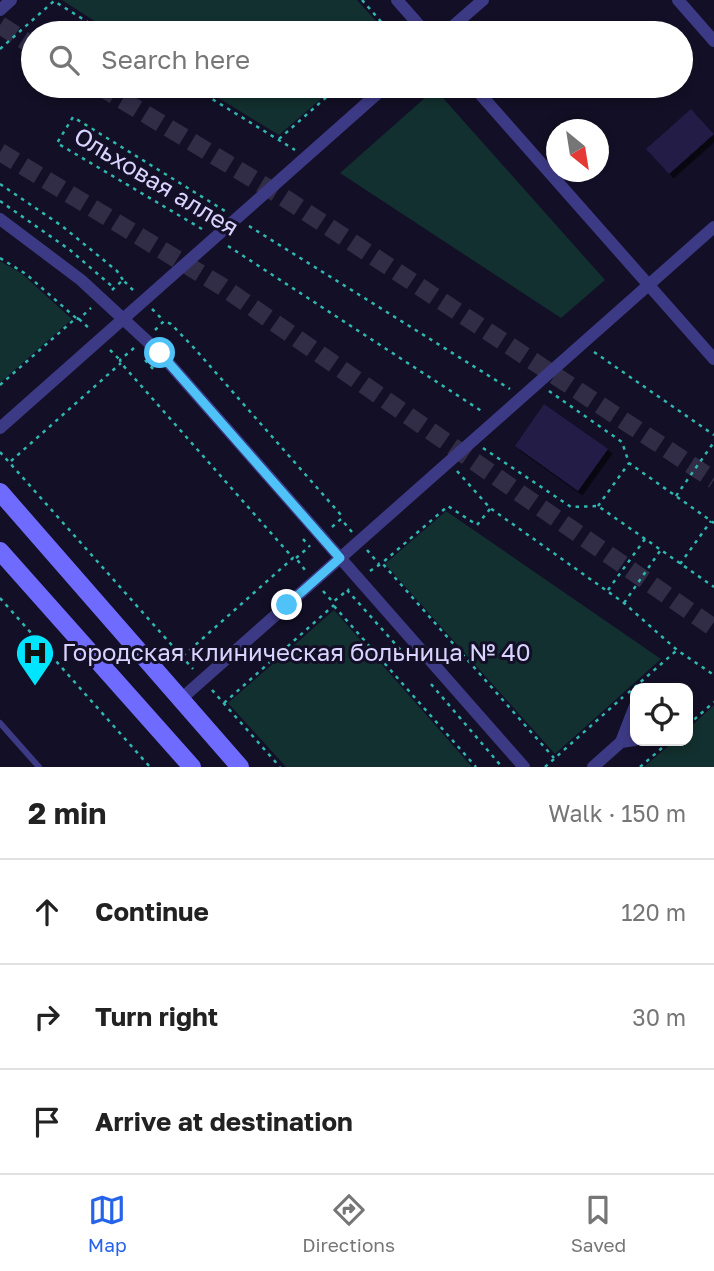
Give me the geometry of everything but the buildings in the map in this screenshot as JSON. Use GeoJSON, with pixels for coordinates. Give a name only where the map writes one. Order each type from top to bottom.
{"type":"FeatureCollection","features":[{"type":"Feature","properties":{"kind":"street"},"geometry":{"type":"LineString","coordinates":[[0,10],[11,0]]}},
{"type":"Feature","properties":{"kind":"street"},"geometry":{"type":"LineString","coordinates":[[397,0],[415,21]]}},
{"type":"Feature","properties":{"kind":"street"},"geometry":{"type":"LineString","coordinates":[[459,21],[483,0]]}},
{"type":"Feature","properties":{"kind":"street"},"geometry":{"type":"LineString","coordinates":[[678,0],[714,41]]}},
{"type":"Feature","properties":{"kind":"street"},"geometry":{"type":"LineString","coordinates":[[0,428],[372,98]]}},
{"type":"Feature","properties":{"kind":"street"},"geometry":{"type":"LineString","coordinates":[[484,98],[714,359]]}},
{"type":"Feature","properties":{"kind":"street"},"geometry":{"type":"LineString","coordinates":[[0,219],[62,264],[160,353],[524,767]]}},
{"type":"Feature","properties":{"kind":"street"},"geometry":{"type":"LineString","coordinates":[[181,699],[496,420],[528,401],[649,285],[714,228]]}},
{"type":"Feature","properties":{"kind":"street"},"geometry":{"type":"LineString","coordinates":[[0,492],[240,767]]}},
{"type":"Feature","properties":{"kind":"street"},"geometry":{"type":"LineString","coordinates":[[0,551],[192,767]]}},
{"type":"Feature","properties":{"kind":"street"},"geometry":{"type":"LineString","coordinates":[[593,767],[621,742],[630,719]]}},
{"type":"Feature","properties":{"kind":"street"},"geometry":{"type":"LineString","coordinates":[[621,742],[630,741]]}},
{"type":"Feature","properties":{"kind":"lane"},"geometry":{"type":"LineString","coordinates":[[0,723],[39,767]]}},
{"type":"Feature","properties":{"kind":"path"},"geometry":{"type":"LineString","coordinates":[[362,0],[380,21]]}},
{"type":"Feature","properties":{"kind":"path"},"geometry":{"type":"LineString","coordinates":[[32,21],[54,1],[86,21]]}},
{"type":"Feature","properties":{"kind":"path"},"geometry":{"type":"LineString","coordinates":[[0,49],[21,30]]}},
{"type":"Feature","properties":{"kind":"path"},"geometry":{"type":"LineString","coordinates":[[211,98],[306,156]]}},
{"type":"Feature","properties":{"kind":"path"},"geometry":{"type":"LineString","coordinates":[[278,139],[325,98]]}},
{"type":"Feature","properties":{"kind":"path","name":"Ольховая аллея"},"geometry":{"type":"LineString","coordinates":[[496,420],[215,237],[57,144],[73,117],[528,401]]}},
{"type":"Feature","properties":{"kind":"path"},"geometry":{"type":"LineString","coordinates":[[0,184],[72,234],[117,271],[123,280]]}},
{"type":"Feature","properties":{"kind":"path"},"geometry":{"type":"LineString","coordinates":[[0,201],[70,250],[114,288]]}},
{"type":"Feature","properties":{"kind":"path"},"geometry":{"type":"LineString","coordinates":[[0,258],[26,274],[78,319],[0,386]]}},
{"type":"Feature","properties":{"kind":"path"},"geometry":{"type":"LineString","coordinates":[[586,359],[595,351],[714,435]]}},
{"type":"Feature","properties":{"kind":"path"},"geometry":{"type":"LineString","coordinates":[[10,463],[121,363]]}},
{"type":"Feature","properties":{"kind":"path"},"geometry":{"type":"LineString","coordinates":[[528,401],[549,391],[622,442],[629,463],[713,522],[680,564]]}},
{"type":"Feature","properties":{"kind":"path"},"geometry":{"type":"LineString","coordinates":[[491,441],[483,448],[570,507],[598,506],[714,587]]}},
{"type":"Feature","properties":{"kind":"path"},"geometry":{"type":"LineString","coordinates":[[676,496],[714,442]]}},
{"type":"Feature","properties":{"kind":"path"},"geometry":{"type":"LineString","coordinates":[[0,452],[279,766]]}},
{"type":"Feature","properties":{"kind":"path"},"geometry":{"type":"LineString","coordinates":[[598,506],[629,463]]}},
{"type":"Feature","properties":{"kind":"path"},"geometry":{"type":"LineString","coordinates":[[457,471],[490,508],[624,603],[677,650],[714,675]]}},
{"type":"Feature","properties":{"kind":"path"},"geometry":{"type":"LineString","coordinates":[[490,508],[477,525],[448,506],[382,564],[558,767]]}},
{"type":"Feature","properties":{"kind":"path"},"geometry":{"type":"LineString","coordinates":[[607,591],[645,539]]}},
{"type":"Feature","properties":{"kind":"path"},"geometry":{"type":"LineString","coordinates":[[624,603],[661,550]]}},
{"type":"Feature","properties":{"kind":"path"},"geometry":{"type":"LineString","coordinates":[[347,590],[408,658]]}},
{"type":"Feature","properties":{"kind":"path"},"geometry":{"type":"LineString","coordinates":[[0,598],[150,767]]}},
{"type":"Feature","properties":{"kind":"path"},"geometry":{"type":"LineString","coordinates":[[223,704],[334,604],[476,767]]}},
{"type":"Feature","properties":{"kind":"path"},"geometry":{"type":"LineString","coordinates":[[545,767],[677,650]]}},
{"type":"Feature","properties":{"kind":"path"},"geometry":{"type":"LineString","coordinates":[[425,678],[502,767]]}},
{"type":"Feature","properties":{"kind":"path"},"geometry":{"type":"LineString","coordinates":[[693,721],[714,702]]}},
{"type":"Feature","properties":{"kind":"path"},"geometry":{"type":"LineString","coordinates":[[640,767],[664,746]]}},
{"type":"Feature","properties":{"kind":"green space"},"geometry":{"type":"Polygon","coordinates":[[[62,0],[357,0],[376,21],[94,21],[62,0]]]}},
{"type":"Feature","properties":{"kind":"green space"},"geometry":{"type":"Polygon","coordinates":[[[219,98],[322,98],[279,135],[219,98]]]}},
{"type":"Feature","properties":{"kind":"green space"},"geometry":{"type":"Polygon","coordinates":[[[425,98],[443,98],[605,280],[561,318],[340,173],[425,98]]]}},
{"type":"Feature","properties":{"kind":"green space"},"geometry":{"type":"Polygon","coordinates":[[[0,261],[21,273],[72,319],[0,383],[0,261]]]}},
{"type":"Feature","properties":{"kind":"green space"},"geometry":{"type":"Polygon","coordinates":[[[446,511],[661,659],[634,683],[630,683],[630,687],[555,754],[385,564],[446,511]]]}},
{"type":"Feature","properties":{"kind":"green space"},"geometry":{"type":"Polygon","coordinates":[[[334,610],[472,767],[286,767],[228,703],[334,610]]]}},
{"type":"Feature","properties":{"kind":"green space"},"geometry":{"type":"Polygon","coordinates":[[[714,705],[714,767],[644,767],[668,746],[693,746],[693,724],[714,705]]]}},
{"type":"Feature","properties":{"kind":"tunnel"},"geometry":{"type":"LineString","coordinates":[[0,25],[21,38]]}},
{"type":"Feature","properties":{"kind":"tunnel"},"geometry":{"type":"LineString","coordinates":[[119,98],[283,197],[714,480]]}},
{"type":"Feature","properties":{"kind":"tunnel"},"geometry":{"type":"LineString","coordinates":[[0,152],[223,287],[714,628]]}},
{"type":"Feature","properties":{"kind":"place","name":"Городская клиническая больница № 40"},"geometry":{"type":"Point","coordinates":[35,687]}},
{"type":"Feature","properties":{"kind":"route"},"geometry":{"type":"LineString","coordinates":[[160,353],[340,558],[287,605]]}}]}
